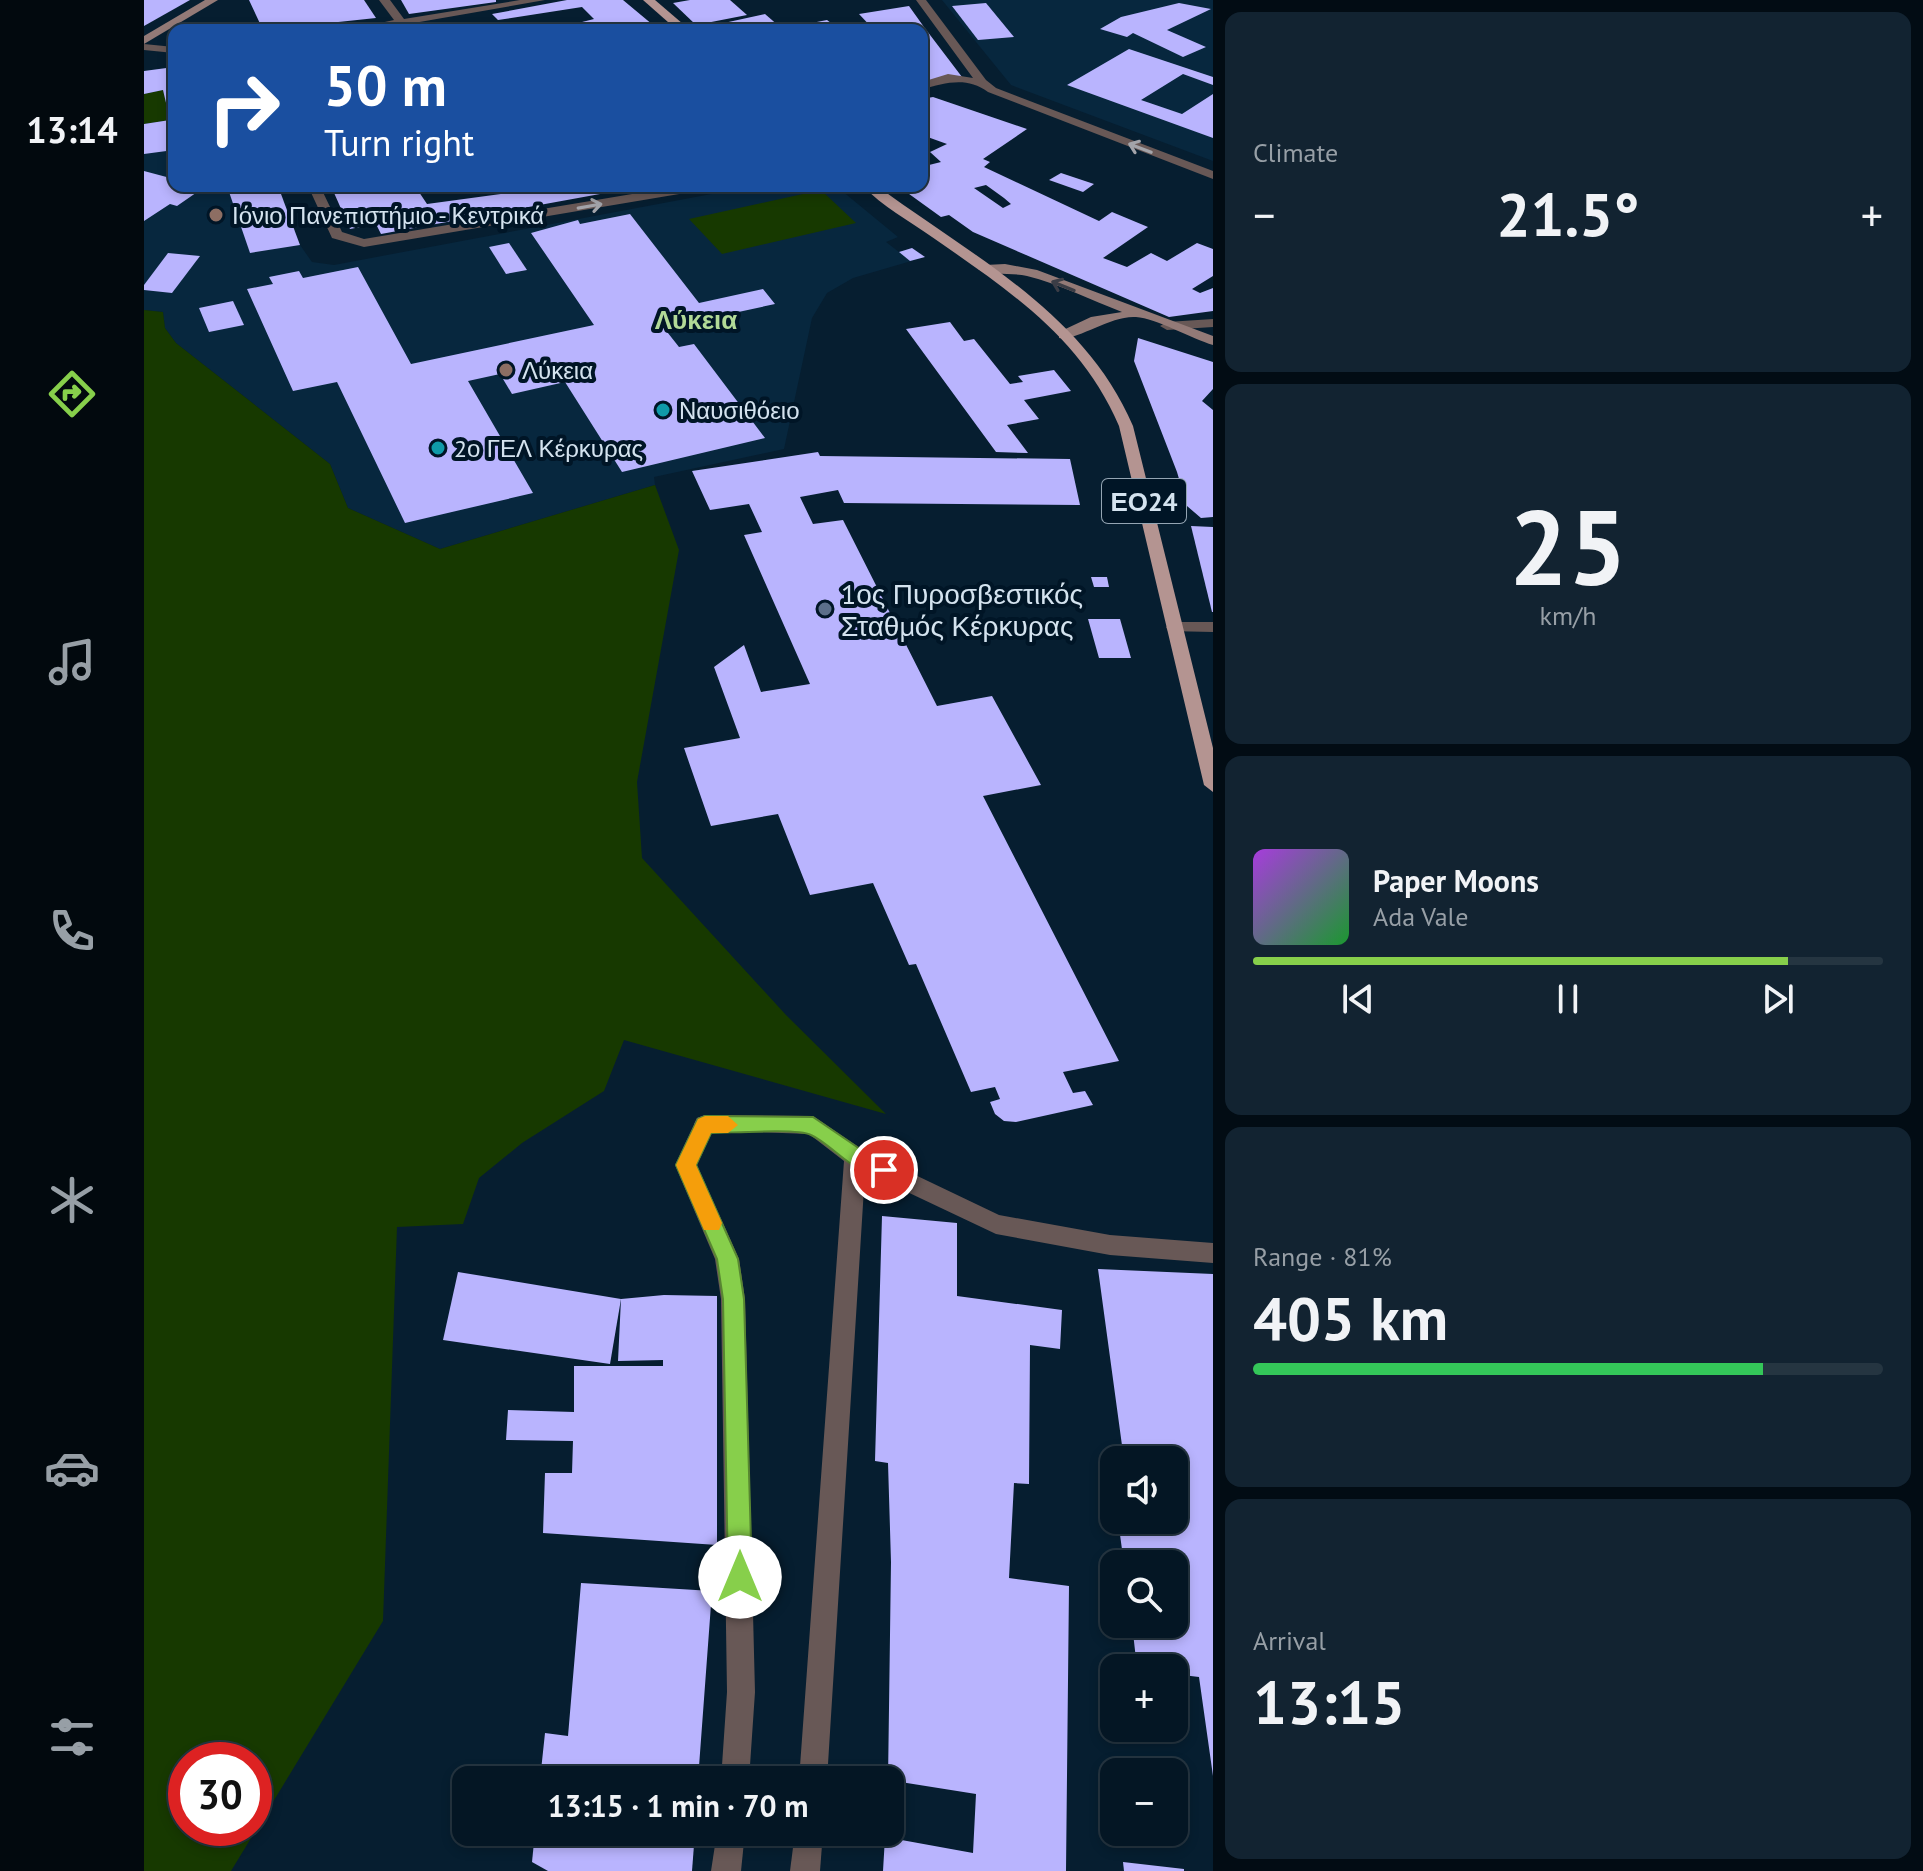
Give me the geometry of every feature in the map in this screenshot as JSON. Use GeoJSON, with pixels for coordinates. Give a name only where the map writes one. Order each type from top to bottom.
{"type":"FeatureCollection","features":[{"type":"Feature","properties":{"kind":"main road"},"geometry":{"type":"LineString","coordinates":[[173,24],[213,0]]}},
{"type":"Feature","properties":{"kind":"main road"},"geometry":{"type":"LineString","coordinates":[[648,0],[677,24]]}},
{"type":"Feature","properties":{"kind":"main road"},"geometry":{"type":"LineString","coordinates":[[144,41],[168,27]]}},
{"type":"Feature","properties":{"kind":"main road","name":"ΕΟ24"},"geometry":{"type":"LineString","coordinates":[[877,192],[985,269],[1064,335],[1107,379],[1121,408],[1213,785]]}},
{"type":"Feature","properties":{"kind":"main road"},"geometry":{"type":"LineString","coordinates":[[985,269],[1005,268],[1032,273],[1213,341]]}},
{"type":"Feature","properties":{"kind":"main road"},"geometry":{"type":"LineString","coordinates":[[1064,335],[1096,320],[1136,314]]}},
{"type":"Feature","properties":{"kind":"street"},"geometry":{"type":"LineString","coordinates":[[384,0],[401,24]]}},
{"type":"Feature","properties":{"kind":"street"},"geometry":{"type":"LineString","coordinates":[[418,24],[540,0]]}},
{"type":"Feature","properties":{"kind":"street"},"geometry":{"type":"LineString","coordinates":[[921,0],[983,83]]}},
{"type":"Feature","properties":{"kind":"street"},"geometry":{"type":"LineString","coordinates":[[144,47],[168,49]]}},
{"type":"Feature","properties":{"kind":"street"},"geometry":{"type":"LineString","coordinates":[[928,84],[948,77],[983,83],[1007,97],[1213,175]]}},
{"type":"Feature","properties":{"kind":"street"},"geometry":{"type":"LineString","coordinates":[[317,192],[332,227],[347,241],[381,243],[646,192]]}},
{"type":"Feature","properties":{"kind":"street"},"geometry":{"type":"LineString","coordinates":[[1167,326],[1213,323]]}},
{"type":"Feature","properties":{"kind":"street"},"geometry":{"type":"LineString","coordinates":[[1174,627],[1213,627]]}},
{"type":"Feature","properties":{"kind":"street"},"geometry":{"type":"LineString","coordinates":[[736,1766],[741,1692],[733,1299],[727,1259],[686,1165],[705,1124],[813,1125],[855,1157],[996,1224],[1110,1245],[1213,1253]]}},
{"type":"Feature","properties":{"kind":"street"},"geometry":{"type":"LineString","coordinates":[[814,1766],[855,1157]]}},
{"type":"Feature","properties":{"kind":"street"},"geometry":{"type":"LineString","coordinates":[[726,1871],[729,1846]]}},
{"type":"Feature","properties":{"kind":"street"},"geometry":{"type":"LineString","coordinates":[[805,1871],[808,1846]]}},
{"type":"Feature","properties":{"kind":"shaded area"},"geometry":{"type":"Polygon","coordinates":[[[942,0],[1213,0],[1213,161],[1011,85],[942,0]]]}},
{"type":"Feature","properties":{"kind":"shaded area","name":"Λύκεια"},"geometry":{"type":"Polygon","coordinates":[[[168,68],[168,192],[280,192],[300,245],[312,262],[334,265],[722,192],[843,192],[898,237],[886,242],[899,252],[912,248],[925,257],[853,278],[827,293],[812,318],[784,449],[654,477],[655,485],[440,549],[348,508],[330,464],[176,343],[165,328],[163,312],[144,310],[144,71],[168,68]]]}},
{"type":"Feature","properties":{"kind":"green space"},"geometry":{"type":"Polygon","coordinates":[[[163,90],[168,120],[144,124],[144,94],[163,90]]]}},
{"type":"Feature","properties":{"kind":"green space"},"geometry":{"type":"Polygon","coordinates":[[[823,192],[856,223],[722,254],[689,219],[823,192]]]}},
{"type":"Feature","properties":{"kind":"green space"},"geometry":{"type":"Polygon","coordinates":[[[144,310],[163,312],[165,328],[176,343],[330,464],[348,508],[440,549],[655,485],[679,550],[637,782],[642,858],[786,1015],[886,1114],[624,1040],[604,1091],[522,1143],[479,1178],[463,1224],[397,1227],[383,1621],[272,1804],[272,1742],[168,1742],[168,1846],[246,1846],[231,1871],[144,1871],[144,310]]]}},
{"type":"Feature","properties":{"kind":"building"},"geometry":{"type":"Polygon","coordinates":[[[144,0],[190,0],[144,26],[144,0]]]}},
{"type":"Feature","properties":{"kind":"building"},"geometry":{"type":"Polygon","coordinates":[[[249,0],[364,0],[376,18],[320,24],[260,24],[249,0]]]}},
{"type":"Feature","properties":{"kind":"building"},"geometry":{"type":"Polygon","coordinates":[[[401,0],[496,0],[496,2],[409,14],[401,0]]]}},
{"type":"Feature","properties":{"kind":"building"},"geometry":{"type":"Polygon","coordinates":[[[567,0],[623,0],[652,24],[584,24],[582,22],[594,19],[582,7],[498,20],[492,14],[567,0]]]}},
{"type":"Feature","properties":{"kind":"building"},"geometry":{"type":"Polygon","coordinates":[[[730,0],[747,15],[695,24],[673,3],[730,0]]]}},
{"type":"Feature","properties":{"kind":"building"},"geometry":{"type":"Polygon","coordinates":[[[986,3],[1014,37],[978,40],[952,6],[986,3]]]}},
{"type":"Feature","properties":{"kind":"building"},"geometry":{"type":"Polygon","coordinates":[[[1179,3],[1211,9],[1167,30],[1206,47],[1183,57],[1133,33],[1127,37],[1100,29],[1121,17],[1179,3]]]}},
{"type":"Feature","properties":{"kind":"building"},"geometry":{"type":"Polygon","coordinates":[[[909,6],[922,24],[868,24],[859,14],[909,6]]]}},
{"type":"Feature","properties":{"kind":"building"},"geometry":{"type":"Polygon","coordinates":[[[765,14],[777,24],[719,24],[765,14]]]}},
{"type":"Feature","properties":{"kind":"building"},"geometry":{"type":"Polygon","coordinates":[[[827,20],[832,24],[807,24],[827,20]]]}},
{"type":"Feature","properties":{"kind":"building"},"geometry":{"type":"Polygon","coordinates":[[[928,31],[962,77],[928,84],[928,31]]]}},
{"type":"Feature","properties":{"kind":"building"},"geometry":{"type":"Polygon","coordinates":[[[1129,49],[1213,77],[1213,85],[1183,74],[1141,100],[1182,114],[1213,94],[1213,138],[1067,85],[1129,49]]]}},
{"type":"Feature","properties":{"kind":"building"},"geometry":{"type":"Polygon","coordinates":[[[168,68],[168,111],[163,90],[144,94],[144,71],[168,68]]]}},
{"type":"Feature","properties":{"kind":"building"},"geometry":{"type":"Polygon","coordinates":[[[928,98],[1027,129],[983,159],[990,162],[984,167],[1099,221],[1112,212],[1148,227],[1103,258],[1127,267],[1151,253],[1167,261],[1197,243],[1213,249],[1213,276],[1192,289],[1200,293],[1213,288],[1213,311],[1169,317],[973,232],[949,215],[941,217],[906,192],[928,192],[928,165],[941,162],[930,152],[947,144],[928,137],[928,98]],[[986,185],[974,188],[1003,208],[1011,204],[986,185]]]}},
{"type":"Feature","properties":{"kind":"building"},"geometry":{"type":"Polygon","coordinates":[[[168,120],[168,151],[144,154],[144,124],[168,120]]]}},
{"type":"Feature","properties":{"kind":"building"},"geometry":{"type":"Polygon","coordinates":[[[144,171],[168,177],[168,192],[197,192],[177,206],[170,204],[144,221],[144,171]]]}},
{"type":"Feature","properties":{"kind":"building"},"geometry":{"type":"Polygon","coordinates":[[[1061,173],[1094,184],[1083,192],[1049,180],[1061,173]]]}},
{"type":"Feature","properties":{"kind":"building"},"geometry":{"type":"Polygon","coordinates":[[[229,192],[280,192],[300,245],[250,253],[229,192]]]}},
{"type":"Feature","properties":{"kind":"building"},"geometry":{"type":"Polygon","coordinates":[[[334,192],[419,192],[427,204],[516,192],[611,192],[381,234],[376,224],[350,229],[334,192]]]}},
{"type":"Feature","properties":{"kind":"building"},"geometry":{"type":"Polygon","coordinates":[[[630,214],[699,303],[763,289],[775,304],[664,328],[679,347],[694,344],[765,438],[622,472],[565,382],[512,394],[500,374],[468,381],[533,493],[405,523],[337,382],[293,391],[247,289],[273,284],[269,277],[299,271],[303,278],[358,267],[411,364],[594,325],[531,233],[578,220],[580,224],[630,214]]]}},
{"type":"Feature","properties":{"kind":"building"},"geometry":{"type":"Polygon","coordinates":[[[509,243],[527,270],[506,274],[489,247],[509,243]]]}},
{"type":"Feature","properties":{"kind":"building"},"geometry":{"type":"Polygon","coordinates":[[[912,248],[925,257],[910,261],[899,252],[912,248]]]}},
{"type":"Feature","properties":{"kind":"building"},"geometry":{"type":"Polygon","coordinates":[[[168,253],[200,256],[172,293],[144,290],[144,285],[168,253]]]}},
{"type":"Feature","properties":{"kind":"building"},"geometry":{"type":"Polygon","coordinates":[[[233,301],[244,325],[209,332],[199,308],[233,301]]]}},
{"type":"Feature","properties":{"kind":"building"},"geometry":{"type":"Polygon","coordinates":[[[950,322],[964,341],[974,339],[1010,384],[1023,382],[1018,376],[1054,370],[1071,391],[1024,400],[1039,419],[1007,425],[1028,453],[996,452],[906,329],[950,322]]]}},
{"type":"Feature","properties":{"kind":"building"},"geometry":{"type":"Polygon","coordinates":[[[1138,338],[1213,362],[1213,389],[1202,401],[1213,410],[1213,517],[1201,518],[1187,506],[1134,361],[1138,338]]]}},
{"type":"Feature","properties":{"kind":"building"},"geometry":{"type":"Polygon","coordinates":[[[818,452],[820,456],[1070,459],[1080,505],[844,503],[838,490],[800,497],[813,524],[843,520],[937,706],[992,696],[1041,785],[983,796],[1119,1061],[1063,1072],[1073,1093],[1085,1091],[1093,1105],[1016,1122],[1004,1121],[995,1114],[990,1102],[1000,1099],[995,1087],[971,1092],[916,964],[909,965],[873,883],[810,895],[778,814],[711,826],[684,748],[740,738],[714,667],[744,645],[761,692],[810,684],[744,535],[762,532],[749,504],[710,510],[692,471],[818,452]]]}},
{"type":"Feature","properties":{"kind":"building"},"geometry":{"type":"Polygon","coordinates":[[[1191,526],[1213,527],[1213,612],[1212,612],[1191,526]]]}},
{"type":"Feature","properties":{"kind":"building"},"geometry":{"type":"Polygon","coordinates":[[[1091,577],[1107,577],[1109,587],[1094,587],[1091,577]]]}},
{"type":"Feature","properties":{"kind":"building"},"geometry":{"type":"Polygon","coordinates":[[[1088,619],[1120,619],[1131,658],[1099,658],[1088,619]]]}},
{"type":"Feature","properties":{"kind":"building"},"geometry":{"type":"Polygon","coordinates":[[[882,1216],[957,1223],[957,1296],[1062,1310],[1060,1349],[1030,1345],[1029,1484],[1014,1483],[1009,1578],[1069,1586],[1066,1871],[883,1871],[884,1846],[904,1846],[904,1840],[973,1853],[976,1794],[904,1783],[904,1766],[888,1766],[891,1562],[888,1463],[875,1461],[882,1216]]]}},
{"type":"Feature","properties":{"kind":"building"},"geometry":{"type":"Polygon","coordinates":[[[1098,1269],[1213,1274],[1213,1776],[1199,1677],[1188,1676],[1188,1654],[1135,1654],[1134,1638],[1188,1638],[1188,1550],[1122,1550],[1120,1534],[1188,1534],[1188,1446],[1122,1446],[1098,1269]]]}},
{"type":"Feature","properties":{"kind":"building"},"geometry":{"type":"Polygon","coordinates":[[[458,1272],[621,1299],[610,1364],[443,1340],[458,1272]]]}},
{"type":"Feature","properties":{"kind":"building"},"geometry":{"type":"Polygon","coordinates":[[[664,1295],[717,1296],[717,1545],[543,1533],[545,1473],[572,1473],[573,1441],[506,1440],[508,1410],[574,1412],[574,1366],[663,1366],[663,1360],[618,1361],[621,1299],[664,1295]]]}},
{"type":"Feature","properties":{"kind":"building"},"geometry":{"type":"Polygon","coordinates":[[[581,1583],[712,1591],[699,1766],[541,1766],[545,1733],[568,1736],[581,1583]]]}},
{"type":"Feature","properties":{"kind":"building"},"geometry":{"type":"Polygon","coordinates":[[[534,1846],[694,1846],[692,1871],[548,1871],[532,1862],[534,1846]]]}},
{"type":"Feature","properties":{"kind":"building"},"geometry":{"type":"Polygon","coordinates":[[[1123,1862],[1184,1869],[1184,1871],[1124,1871],[1123,1862]]]}},
{"type":"Feature","properties":{"kind":"slow traffic"},"geometry":{"type":"LineString","coordinates":[[712,1223],[686,1165],[705,1124],[728,1125]]}},
{"type":"Feature","properties":{"kind":"place","name":"Ιόνιο Πανεπιστήμιο - Κεντρικά"},"geometry":{"type":"Point","coordinates":[216,215]}},
{"type":"Feature","properties":{"kind":"place","name":"Λύκεια"},"geometry":{"type":"Point","coordinates":[506,370]}},
{"type":"Feature","properties":{"kind":"place","name":"Ναυσιθόειο"},"geometry":{"type":"Point","coordinates":[663,410]}},
{"type":"Feature","properties":{"kind":"place","name":"2ο ΓΕΛ Κέρκυρας"},"geometry":{"type":"Point","coordinates":[438,448]}},
{"type":"Feature","properties":{"kind":"place","name":"1ος Πυροσβεστικός Σταθμός Κέρκυρας"},"geometry":{"type":"Point","coordinates":[825,609]}},
{"type":"Feature","properties":{"kind":"district","name":"Λύκεια"},"geometry":{"type":"Point","coordinates":[696,319]}},
{"type":"Feature","properties":{"kind":"route"},"geometry":{"type":"LineString","coordinates":[[740,1577],[733,1299],[727,1259],[686,1165],[705,1124],[813,1125],[855,1157],[884,1170]]}}]}
